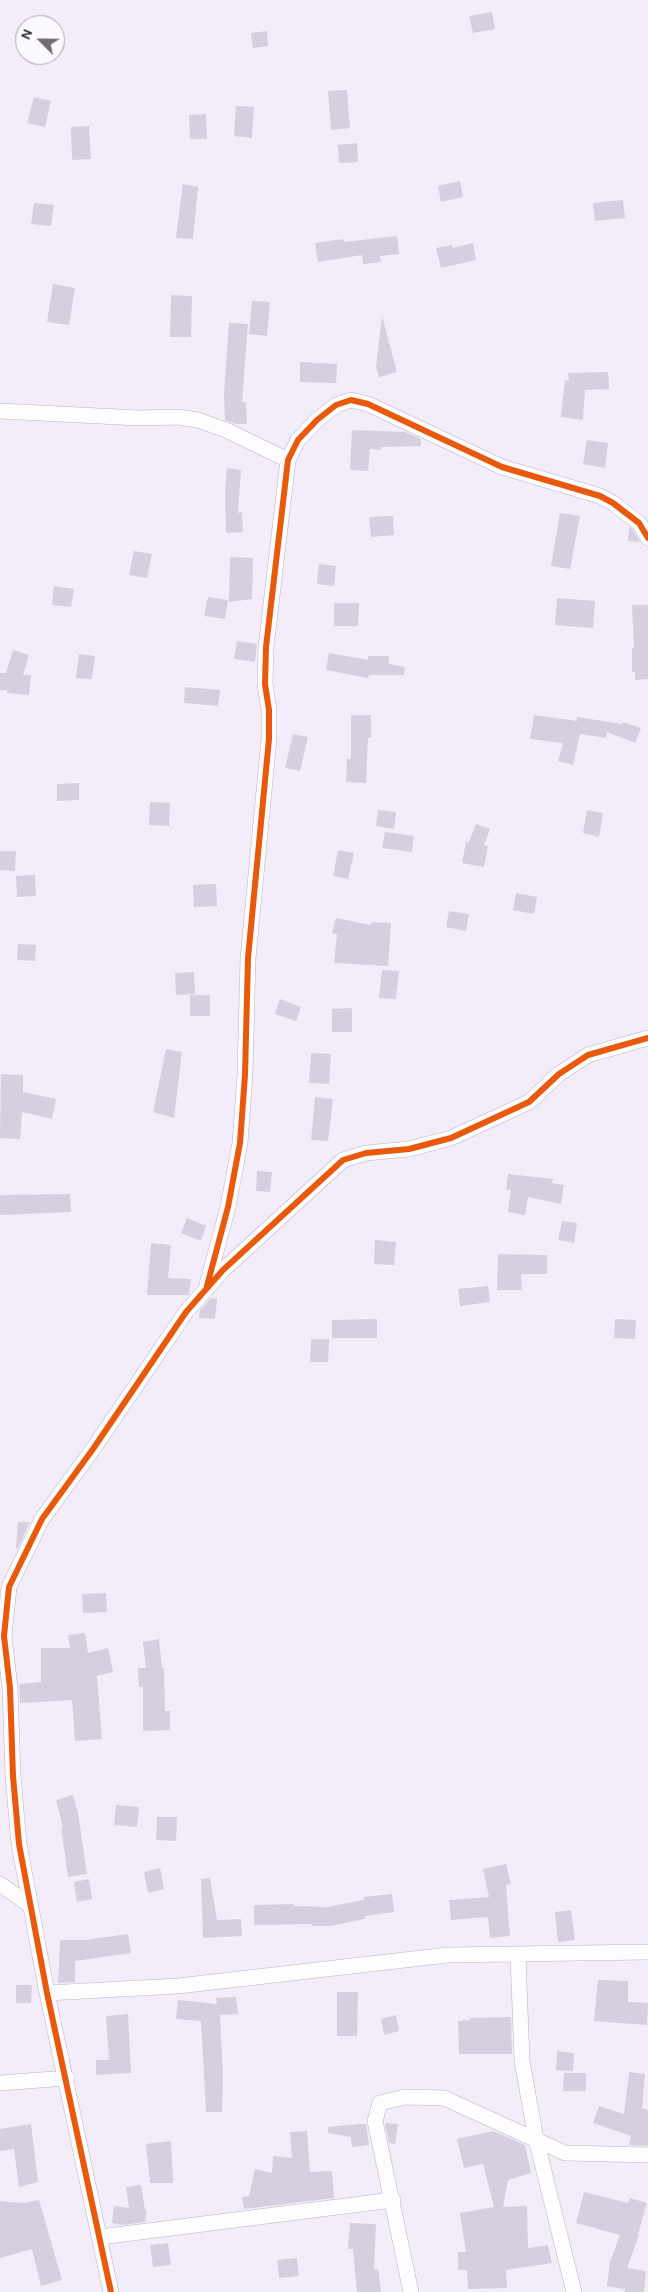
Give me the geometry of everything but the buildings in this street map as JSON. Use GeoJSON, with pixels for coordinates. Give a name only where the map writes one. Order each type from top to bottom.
{"type":"FeatureCollection","features":[{"type":"Feature","properties":{"kind":"street"},"geometry":{"type":"LineString","coordinates":[[206,1289],[228,1207],[240,1143],[245,1075],[248,958],[269,739],[266,647],[288,460],[298,440],[317,420],[336,405],[352,400],[368,404],[502,467],[600,496],[613,503],[639,523],[648,538]]}},
{"type":"Feature","properties":{"kind":"street"},"geometry":{"type":"LineString","coordinates":[[0,411],[139,418],[178,417],[198,420],[226,430],[288,460]]}},
{"type":"Feature","properties":{"kind":"street"},"geometry":{"type":"LineString","coordinates":[[111,2292],[48,1993],[19,1844],[13,1776],[10,1688],[2,1632],[9,1587],[42,1519],[93,1449],[186,1312],[223,1270],[343,1160],[366,1153],[409,1149],[451,1138],[529,1102],[559,1074],[588,1055],[648,1038]]}},
{"type":"Feature","properties":{"kind":"street"},"geometry":{"type":"LineString","coordinates":[[0,1884],[31,1906]]}},
{"type":"Feature","properties":{"kind":"street"},"geometry":{"type":"LineString","coordinates":[[48,1993],[178,1986],[448,1955],[648,1952]]}},
{"type":"Feature","properties":{"kind":"street"},"geometry":{"type":"LineString","coordinates":[[518,1955],[522,2061],[536,2139],[574,2292]]}},
{"type":"Feature","properties":{"kind":"street"},"geometry":{"type":"LineString","coordinates":[[0,2083],[67,2078]]}},
{"type":"Feature","properties":{"kind":"street"},"geometry":{"type":"LineString","coordinates":[[411,2292],[375,2121],[380,2102],[405,2098],[444,2098],[565,2152],[648,2155]]}},
{"type":"Feature","properties":{"kind":"street"},"geometry":{"type":"LineString","coordinates":[[100,2237],[393,2200]]}},
{"type":"Feature","properties":{"kind":"cycle path"},"geometry":{"type":"LineString","coordinates":[[207,1286],[228,1207],[240,1143],[245,1075],[248,958],[269,739],[269,710],[265,684],[266,647],[288,460],[298,440],[317,420],[336,405],[351,400],[368,404],[502,467],[600,496],[613,503],[639,523],[648,538]]}},
{"type":"Feature","properties":{"kind":"cycle path"},"geometry":{"type":"LineString","coordinates":[[111,2292],[47,1993],[19,1844],[13,1776],[10,1688],[4,1636],[9,1587],[42,1519],[93,1449],[186,1312],[223,1270],[343,1160],[366,1153],[409,1149],[451,1138],[529,1102],[559,1074],[588,1055],[648,1038]]}}]}
